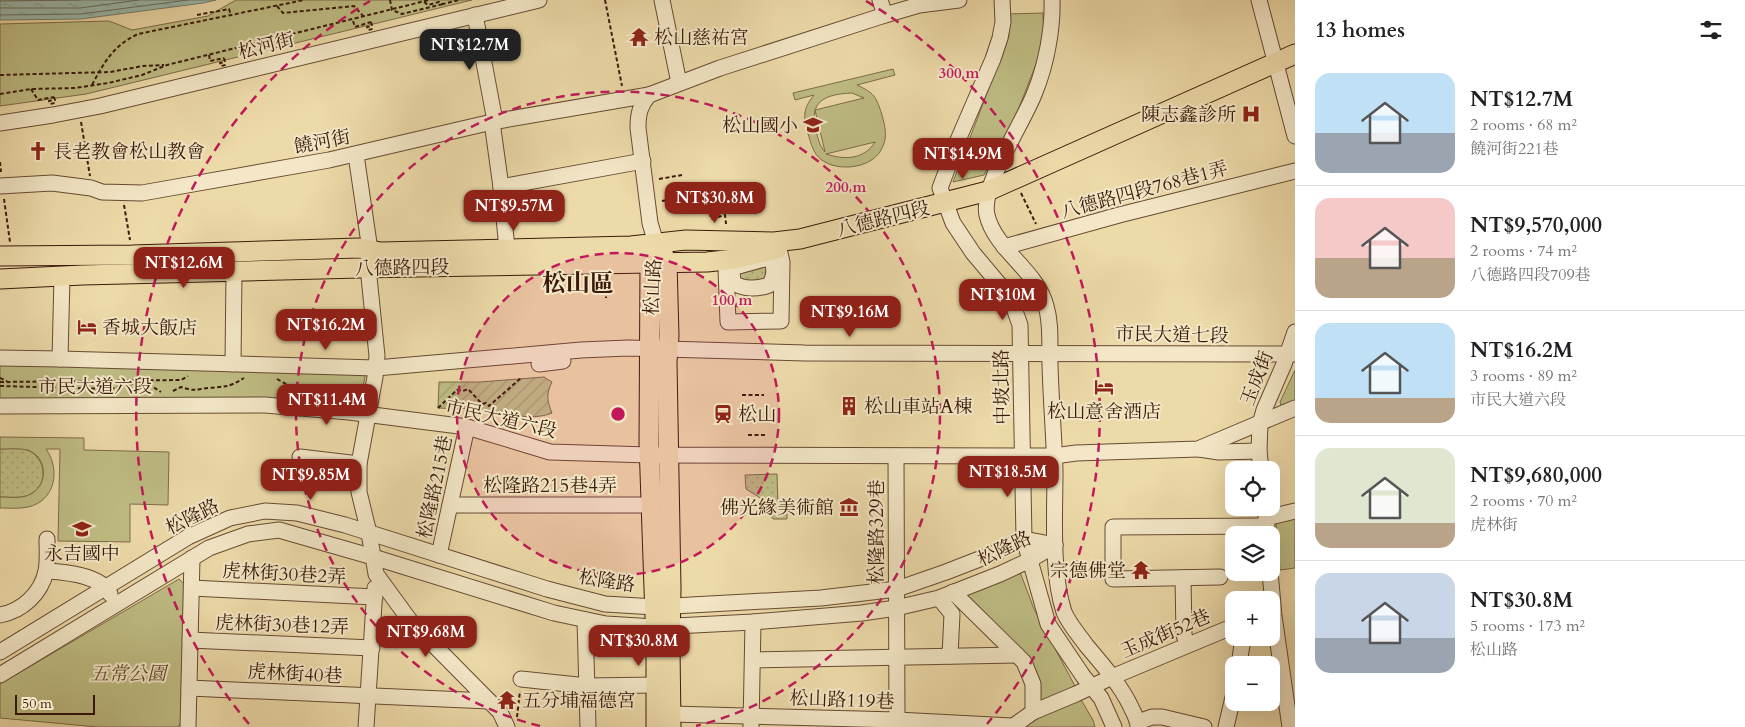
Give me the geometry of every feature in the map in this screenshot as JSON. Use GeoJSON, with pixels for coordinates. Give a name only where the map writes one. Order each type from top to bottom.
{"type":"FeatureCollection","features":[{"type":"Feature","properties":{"kind":"main road","name":"八德路四段"},"geometry":{"type":"LineString","coordinates":[[0,279],[234,271],[369,259],[735,263],[800,239],[988,191],[1295,54]]}},
{"type":"Feature","properties":{"kind":"main road","name":"八德路四段"},"geometry":{"type":"LineString","coordinates":[[369,259],[381,252],[630,246],[686,240],[777,246]]}},
{"type":"Feature","properties":{"kind":"main road","name":"松山路"},"geometry":{"type":"LineString","coordinates":[[656,243],[659,262],[659,349],[649,455],[651,505],[662,607]]}},
{"type":"Feature","properties":{"kind":"main road","name":"八德路四段"},"geometry":{"type":"LineString","coordinates":[[7,256],[132,255],[359,248],[369,259]]}},
{"type":"Feature","properties":{"kind":"main road","name":"松山路"},"geometry":{"type":"LineString","coordinates":[[659,349],[667,362],[669,455],[662,627],[671,721]]}},
{"type":"Feature","properties":{"kind":"main road","name":"松山路"},"geometry":{"type":"LineString","coordinates":[[656,727],[656,685],[662,627]]}},
{"type":"Feature","properties":{"kind":"street","name":"松河街"},"geometry":{"type":"LineString","coordinates":[[0,123],[80,110],[539,0]]}},
{"type":"Feature","properties":{"kind":"street"},"geometry":{"type":"LineString","coordinates":[[662,0],[679,83]]}},
{"type":"Feature","properties":{"kind":"street"},"geometry":{"type":"LineString","coordinates":[[880,0],[885,15]]}},
{"type":"Feature","properties":{"kind":"street"},"geometry":{"type":"LineString","coordinates":[[656,243],[650,223],[638,118],[641,104],[649,95],[679,83],[919,2],[959,0]]}},
{"type":"Feature","properties":{"kind":"street","name":"中坡北路"},"geometry":{"type":"LineString","coordinates":[[1002,0],[1003,22],[1000,38],[940,188],[953,224],[973,252],[1010,296],[1020,325],[1024,539],[1048,624],[1101,698],[1114,727]]}},
{"type":"Feature","properties":{"kind":"street"},"geometry":{"type":"LineString","coordinates":[[1052,0],[1048,46],[1042,74],[988,191],[986,214],[1004,247],[1027,270],[1038,286],[1046,306],[1050,328],[1049,353],[1054,456],[1055,545],[1057,573],[1065,613],[1072,627],[1112,676],[1127,700],[1138,724],[1152,717],[1204,727]]}},
{"type":"Feature","properties":{"kind":"street"},"geometry":{"type":"LineString","coordinates":[[1259,0],[1295,136]]}},
{"type":"Feature","properties":{"kind":"street"},"geometry":{"type":"LineString","coordinates":[[475,15],[494,122],[507,249]]}},
{"type":"Feature","properties":{"kind":"street","name":"饒河街"},"geometry":{"type":"LineString","coordinates":[[2,185],[52,183],[91,188],[102,192],[142,193],[356,155],[494,122],[649,95]]}},
{"type":"Feature","properties":{"kind":"street"},"geometry":{"type":"LineString","coordinates":[[356,155],[369,259],[377,356],[359,464],[359,492],[376,574],[366,727]]}},
{"type":"Feature","properties":{"kind":"street"},"geometry":{"type":"LineString","coordinates":[[502,187],[643,162]]}},
{"type":"Feature","properties":{"kind":"street","name":"八德路四段768巷1弄"},"geometry":{"type":"LineString","coordinates":[[1004,247],[1295,171]]}},
{"type":"Feature","properties":{"kind":"street"},"geometry":{"type":"LineString","coordinates":[[735,263],[726,270],[728,322],[781,321],[782,262],[777,246]]}},
{"type":"Feature","properties":{"kind":"street"},"geometry":{"type":"LineString","coordinates":[[233,364],[234,271]]}},
{"type":"Feature","properties":{"kind":"street"},"geometry":{"type":"LineString","coordinates":[[60,359],[62,276]]}},
{"type":"Feature","properties":{"kind":"street","name":"玉成街"},"geometry":{"type":"LineString","coordinates":[[1260,461],[1260,424],[1284,364],[1291,354],[1295,332]]}},
{"type":"Feature","properties":{"kind":"street","name":"市民大道六段"},"geometry":{"type":"LineString","coordinates":[[4,368],[60,359],[376,368],[581,350],[659,349],[805,353],[1049,353]]}},
{"type":"Feature","properties":{"kind":"street"},"geometry":{"type":"LineString","coordinates":[[539,364],[562,361],[581,350]]}},
{"type":"Feature","properties":{"kind":"street","name":"市民大道七段"},"geometry":{"type":"LineString","coordinates":[[1049,353],[1291,354]]}},
{"type":"Feature","properties":{"kind":"street"},"geometry":{"type":"LineString","coordinates":[[0,400],[13,396],[31,395]]}},
{"type":"Feature","properties":{"kind":"street","name":"市民大道六段"},"geometry":{"type":"LineString","coordinates":[[0,406],[265,405],[349,412],[368,416],[467,427],[550,452],[649,455],[1054,456]]}},
{"type":"Feature","properties":{"kind":"street"},"geometry":{"type":"LineString","coordinates":[[1198,449],[1295,408]]}},
{"type":"Feature","properties":{"kind":"street","name":"松隆路215巷"},"geometry":{"type":"LineString","coordinates":[[439,555],[467,427]]}},
{"type":"Feature","properties":{"kind":"street"},"geometry":{"type":"LineString","coordinates":[[548,441],[571,444],[583,453]]}},
{"type":"Feature","properties":{"kind":"street"},"geometry":{"type":"LineString","coordinates":[[1054,456],[1076,453],[1198,449],[1219,452],[1259,451]]}},
{"type":"Feature","properties":{"kind":"street","name":"松隆路329巷"},"geometry":{"type":"LineString","coordinates":[[896,456],[897,720]]}},
{"type":"Feature","properties":{"kind":"street"},"geometry":{"type":"LineString","coordinates":[[300,457],[359,464]]}},
{"type":"Feature","properties":{"kind":"street","name":"松隆路215巷4弄"},"geometry":{"type":"LineString","coordinates":[[450,505],[651,505]]}},
{"type":"Feature","properties":{"kind":"street","name":"松隆路"},"geometry":{"type":"LineString","coordinates":[[0,652],[188,537],[230,518],[265,511],[296,513],[369,533],[547,589],[605,604],[662,607],[820,598],[897,588],[954,569],[1024,539],[1055,545]]}},
{"type":"Feature","properties":{"kind":"street"},"geometry":{"type":"LineString","coordinates":[[1220,578],[1113,579],[1113,527],[1266,522],[1295,511]]}},
{"type":"Feature","properties":{"kind":"street","name":"松隆路"},"geometry":{"type":"LineString","coordinates":[[0,674],[209,548],[248,534],[279,530],[554,613],[606,624],[662,627],[753,622],[862,613],[896,608],[946,595],[1030,560],[1055,545]]}},
{"type":"Feature","properties":{"kind":"street"},"geometry":{"type":"LineString","coordinates":[[0,615],[22,608],[34,596],[46,571],[47,539]]}},
{"type":"Feature","properties":{"kind":"street"},"geometry":{"type":"LineString","coordinates":[[188,727],[192,558]]}},
{"type":"Feature","properties":{"kind":"street"},"geometry":{"type":"LineString","coordinates":[[46,571],[70,572],[107,586],[115,604]]}},
{"type":"Feature","properties":{"kind":"street"},"geometry":{"type":"LineString","coordinates":[[376,574],[411,622],[500,712],[506,726]]}},
{"type":"Feature","properties":{"kind":"street"},"geometry":{"type":"LineString","coordinates":[[1183,578],[1184,635],[1188,644]]}},
{"type":"Feature","properties":{"kind":"street","name":"虎林街30巷2弄"},"geometry":{"type":"LineString","coordinates":[[192,588],[375,597]]}},
{"type":"Feature","properties":{"kind":"street"},"geometry":{"type":"LineString","coordinates":[[946,595],[1024,662],[1033,684],[1033,712]]}},
{"type":"Feature","properties":{"kind":"street"},"geometry":{"type":"LineString","coordinates":[[946,595],[952,614],[950,656]]}},
{"type":"Feature","properties":{"kind":"street"},"geometry":{"type":"LineString","coordinates":[[585,620],[588,727]]}},
{"type":"Feature","properties":{"kind":"street"},"geometry":{"type":"LineString","coordinates":[[751,722],[753,622]]}},
{"type":"Feature","properties":{"kind":"street","name":"玉成街52巷"},"geometry":{"type":"LineString","coordinates":[[1012,727],[1033,712],[1092,687],[1112,676],[1225,630]]}},
{"type":"Feature","properties":{"kind":"street","name":"虎林街30巷12弄"},"geometry":{"type":"LineString","coordinates":[[190,640],[372,648]]}},
{"type":"Feature","properties":{"kind":"street"},"geometry":{"type":"LineString","coordinates":[[1277,646],[1290,727]]}},
{"type":"Feature","properties":{"kind":"street"},"geometry":{"type":"LineString","coordinates":[[753,660],[1017,655]]}},
{"type":"Feature","properties":{"kind":"street"},"geometry":{"type":"LineString","coordinates":[[521,679],[587,686],[656,685]]}},
{"type":"Feature","properties":{"kind":"street","name":"虎林街40巷"},"geometry":{"type":"LineString","coordinates":[[189,688],[489,701]]}},
{"type":"Feature","properties":{"kind":"street"},"geometry":{"type":"LineString","coordinates":[[1226,727],[1230,711]]}},
{"type":"Feature","properties":{"kind":"street","name":"松山路119巷"},"geometry":{"type":"LineString","coordinates":[[671,721],[897,720],[1012,727]]}},
{"type":"Feature","properties":{"kind":"path"},"geometry":{"type":"LineString","coordinates":[[92,85],[114,50],[138,34],[304,0]]}},
{"type":"Feature","properties":{"kind":"path"},"geometry":{"type":"LineString","coordinates":[[390,0],[392,10]]}},
{"type":"Feature","properties":{"kind":"path"},"geometry":{"type":"LineString","coordinates":[[0,94],[31,89],[75,88],[142,75],[167,66],[429,0]]}},
{"type":"Feature","properties":{"kind":"path"},"geometry":{"type":"LineString","coordinates":[[392,10],[402,14],[459,0]]}},
{"type":"Feature","properties":{"kind":"path"},"geometry":{"type":"LineString","coordinates":[[605,0],[624,98]]}},
{"type":"Feature","properties":{"kind":"path"},"geometry":{"type":"LineString","coordinates":[[424,1],[428,4],[439,2],[443,4]]}},
{"type":"Feature","properties":{"kind":"path"},"geometry":{"type":"LineString","coordinates":[[277,6],[283,13],[354,6],[364,17]]}},
{"type":"Feature","properties":{"kind":"path"},"geometry":{"type":"LineString","coordinates":[[197,15],[229,9],[231,16]]}},
{"type":"Feature","properties":{"kind":"path"},"geometry":{"type":"LineString","coordinates":[[353,20],[355,27],[370,22],[372,26],[367,27],[368,30],[373,29]]}},
{"type":"Feature","properties":{"kind":"path"},"geometry":{"type":"LineString","coordinates":[[209,56],[210,61],[224,58],[225,62],[220,63],[221,66],[226,65]]}},
{"type":"Feature","properties":{"kind":"path"},"geometry":{"type":"LineString","coordinates":[[0,75],[110,72],[153,65],[167,66]]}},
{"type":"Feature","properties":{"kind":"path"},"geometry":{"type":"LineString","coordinates":[[31,89],[38,100],[54,97],[55,100],[49,101],[50,104],[55,103]]}},
{"type":"Feature","properties":{"kind":"path"},"geometry":{"type":"LineString","coordinates":[[80,110],[91,188]]}},
{"type":"Feature","properties":{"kind":"path"},"geometry":{"type":"LineString","coordinates":[[659,179],[682,175]]}},
{"type":"Feature","properties":{"kind":"path"},"geometry":{"type":"LineString","coordinates":[[2,185],[10,244],[7,256]]}},
{"type":"Feature","properties":{"kind":"path"},"geometry":{"type":"LineString","coordinates":[[662,201],[686,196],[684,187],[687,187],[689,196],[699,194],[702,203],[704,202]]}},
{"type":"Feature","properties":{"kind":"path"},"geometry":{"type":"LineString","coordinates":[[1020,190],[1043,237]]}},
{"type":"Feature","properties":{"kind":"path"},"geometry":{"type":"LineString","coordinates":[[122,193],[132,255]]}},
{"type":"Feature","properties":{"kind":"path"},"geometry":{"type":"LineString","coordinates":[[710,213],[712,219],[725,216],[726,224]]}},
{"type":"Feature","properties":{"kind":"path"},"geometry":{"type":"LineString","coordinates":[[606,272],[606,298]]}},
{"type":"Feature","properties":{"kind":"path"},"geometry":{"type":"LineString","coordinates":[[0,378],[4,368]]}},
{"type":"Feature","properties":{"kind":"path"},"geometry":{"type":"LineString","coordinates":[[4,368],[181,380],[194,372]]}},
{"type":"Feature","properties":{"kind":"path"},"geometry":{"type":"LineString","coordinates":[[0,382],[4,368]]}},
{"type":"Feature","properties":{"kind":"path"},"geometry":{"type":"LineString","coordinates":[[0,386],[94,387],[110,389],[136,383],[147,383],[159,392],[173,392],[181,387],[194,391],[223,388],[232,385],[244,378],[247,373]]}},
{"type":"Feature","properties":{"kind":"path"},"geometry":{"type":"LineString","coordinates":[[272,377],[293,388],[359,390]]}},
{"type":"Feature","properties":{"kind":"path"},"geometry":{"type":"LineString","coordinates":[[438,408],[457,390],[462,392],[468,389],[482,404],[486,403],[489,406],[521,378]]}},
{"type":"Feature","properties":{"kind":"path"},"geometry":{"type":"LineString","coordinates":[[181,380],[181,387]]}},
{"type":"Feature","properties":{"kind":"path"},"geometry":{"type":"LineString","coordinates":[[742,394],[764,395]]}},
{"type":"Feature","properties":{"kind":"path"},"geometry":{"type":"LineString","coordinates":[[748,435],[766,435]]}},
{"type":"Feature","properties":{"kind":"path"},"geometry":{"type":"LineString","coordinates":[[506,726],[517,716],[521,679]]}},
{"type":"Feature","properties":{"kind":"green space"},"geometry":{"type":"Polygon","coordinates":[[[236,0],[472,0],[86,94],[0,106],[0,24],[109,21],[132,30],[208,16],[236,0]]]}},
{"type":"Feature","properties":{"kind":"green space"},"geometry":{"type":"Polygon","coordinates":[[[1043,13],[1044,39],[1015,118],[984,175],[953,182],[1009,36],[1008,14],[1043,13]]]}},
{"type":"Feature","properties":{"kind":"green space"},"geometry":{"type":"Polygon","coordinates":[[[893,69],[895,75],[857,85],[874,96],[882,115],[885,136],[884,144],[878,154],[872,160],[857,166],[848,167],[832,165],[822,160],[816,155],[813,148],[805,120],[805,111],[814,95],[795,100],[793,93],[893,69]],[[852,93],[834,95],[821,101],[815,110],[864,98],[852,93]],[[815,111],[816,130],[820,144],[825,152],[815,111]],[[875,142],[826,154],[847,158],[853,157],[865,152],[875,142]]]}},
{"type":"Feature","properties":{"kind":"green space"},"geometry":{"type":"Polygon","coordinates":[[[769,262],[769,279],[742,284],[736,272],[769,262]]]}},
{"type":"Feature","properties":{"kind":"green space"},"geometry":{"type":"Polygon","coordinates":[[[0,363],[362,374],[365,376],[360,406],[0,401],[0,363]]]}},
{"type":"Feature","properties":{"kind":"green space"},"geometry":{"type":"Polygon","coordinates":[[[1295,370],[1295,401],[1281,405],[1280,402],[1295,370]]]}},
{"type":"Feature","properties":{"kind":"green space"},"geometry":{"type":"Polygon","coordinates":[[[544,377],[552,382],[548,398],[552,413],[543,416],[515,416],[478,409],[438,408],[439,382],[480,382],[544,377]]]}},
{"type":"Feature","properties":{"kind":"green space"},"geometry":{"type":"Polygon","coordinates":[[[0,437],[84,438],[84,450],[169,452],[168,505],[130,504],[130,542],[58,541],[60,449],[46,449],[51,457],[54,475],[50,492],[44,498],[37,504],[28,507],[0,508],[0,497],[24,497],[37,490],[43,478],[43,471],[39,458],[34,453],[28,450],[0,449],[0,437]]]}},
{"type":"Feature","properties":{"kind":"green space"},"geometry":{"type":"Polygon","coordinates":[[[0,449],[24,449],[33,453],[38,458],[43,471],[43,478],[37,490],[24,497],[0,497],[0,449]]]}},
{"type":"Feature","properties":{"kind":"green space"},"geometry":{"type":"Polygon","coordinates":[[[777,474],[778,506],[787,506],[787,519],[773,519],[762,499],[746,489],[745,475],[777,474]]]}},
{"type":"Feature","properties":{"kind":"green space"},"geometry":{"type":"Polygon","coordinates":[[[1295,516],[1295,568],[1280,570],[1280,526],[1276,526],[1277,522],[1295,516]]]}},
{"type":"Feature","properties":{"kind":"green space"},"geometry":{"type":"Polygon","coordinates":[[[1020,572],[1034,609],[1076,688],[1037,708],[1041,688],[1031,664],[965,595],[1020,572]]]}},
{"type":"Feature","properties":{"kind":"green space","name":"五常公園"},"geometry":{"type":"Polygon","coordinates":[[[179,579],[186,586],[182,722],[178,727],[98,727],[0,718],[0,684],[179,579]]]}},
{"type":"Feature","properties":{"kind":"green space"},"geometry":{"type":"Polygon","coordinates":[[[1080,698],[1095,727],[1019,727],[1080,698]]]}},
{"type":"Feature","properties":{"kind":"water"},"geometry":{"type":"Polygon","coordinates":[[[0,0],[216,0],[81,19],[0,20],[0,0]]]}},
{"type":"Feature","properties":{"kind":"place","name":"松山慈祐宮"},"geometry":{"type":"Point","coordinates":[639,37]}},
{"type":"Feature","properties":{"kind":"place","name":"陳志鑫診所"},"geometry":{"type":"Point","coordinates":[1251,114]}},
{"type":"Feature","properties":{"kind":"place","name":"松山國小"},"geometry":{"type":"Point","coordinates":[813,125]}},
{"type":"Feature","properties":{"kind":"place","name":"長老教會松山教會"},"geometry":{"type":"Point","coordinates":[38,151]}},
{"type":"Feature","properties":{"kind":"place","name":"香城大飯店"},"geometry":{"type":"Point","coordinates":[87,327]}},
{"type":"Feature","properties":{"kind":"place","name":"松山意舍酒店"},"geometry":{"type":"Point","coordinates":[1104,387]}},
{"type":"Feature","properties":{"kind":"place","name":"松山車站A棟"},"geometry":{"type":"Point","coordinates":[849,406]}},
{"type":"Feature","properties":{"kind":"place","name":"松山"},"geometry":{"type":"Point","coordinates":[723,414]}},
{"type":"Feature","properties":{"kind":"place","name":"佛光緣美術館"},"geometry":{"type":"Point","coordinates":[849,507]}},
{"type":"Feature","properties":{"kind":"place","name":"永吉國中"},"geometry":{"type":"Point","coordinates":[82,529]}},
{"type":"Feature","properties":{"kind":"place","name":"宗德佛堂"},"geometry":{"type":"Point","coordinates":[1141,570]}},
{"type":"Feature","properties":{"kind":"place","name":"五分埔福德宮"},"geometry":{"type":"Point","coordinates":[507,700]}},
{"type":"Feature","properties":{"kind":"district","name":"松山區"},"geometry":{"type":"Point","coordinates":[578,283]}}]}
